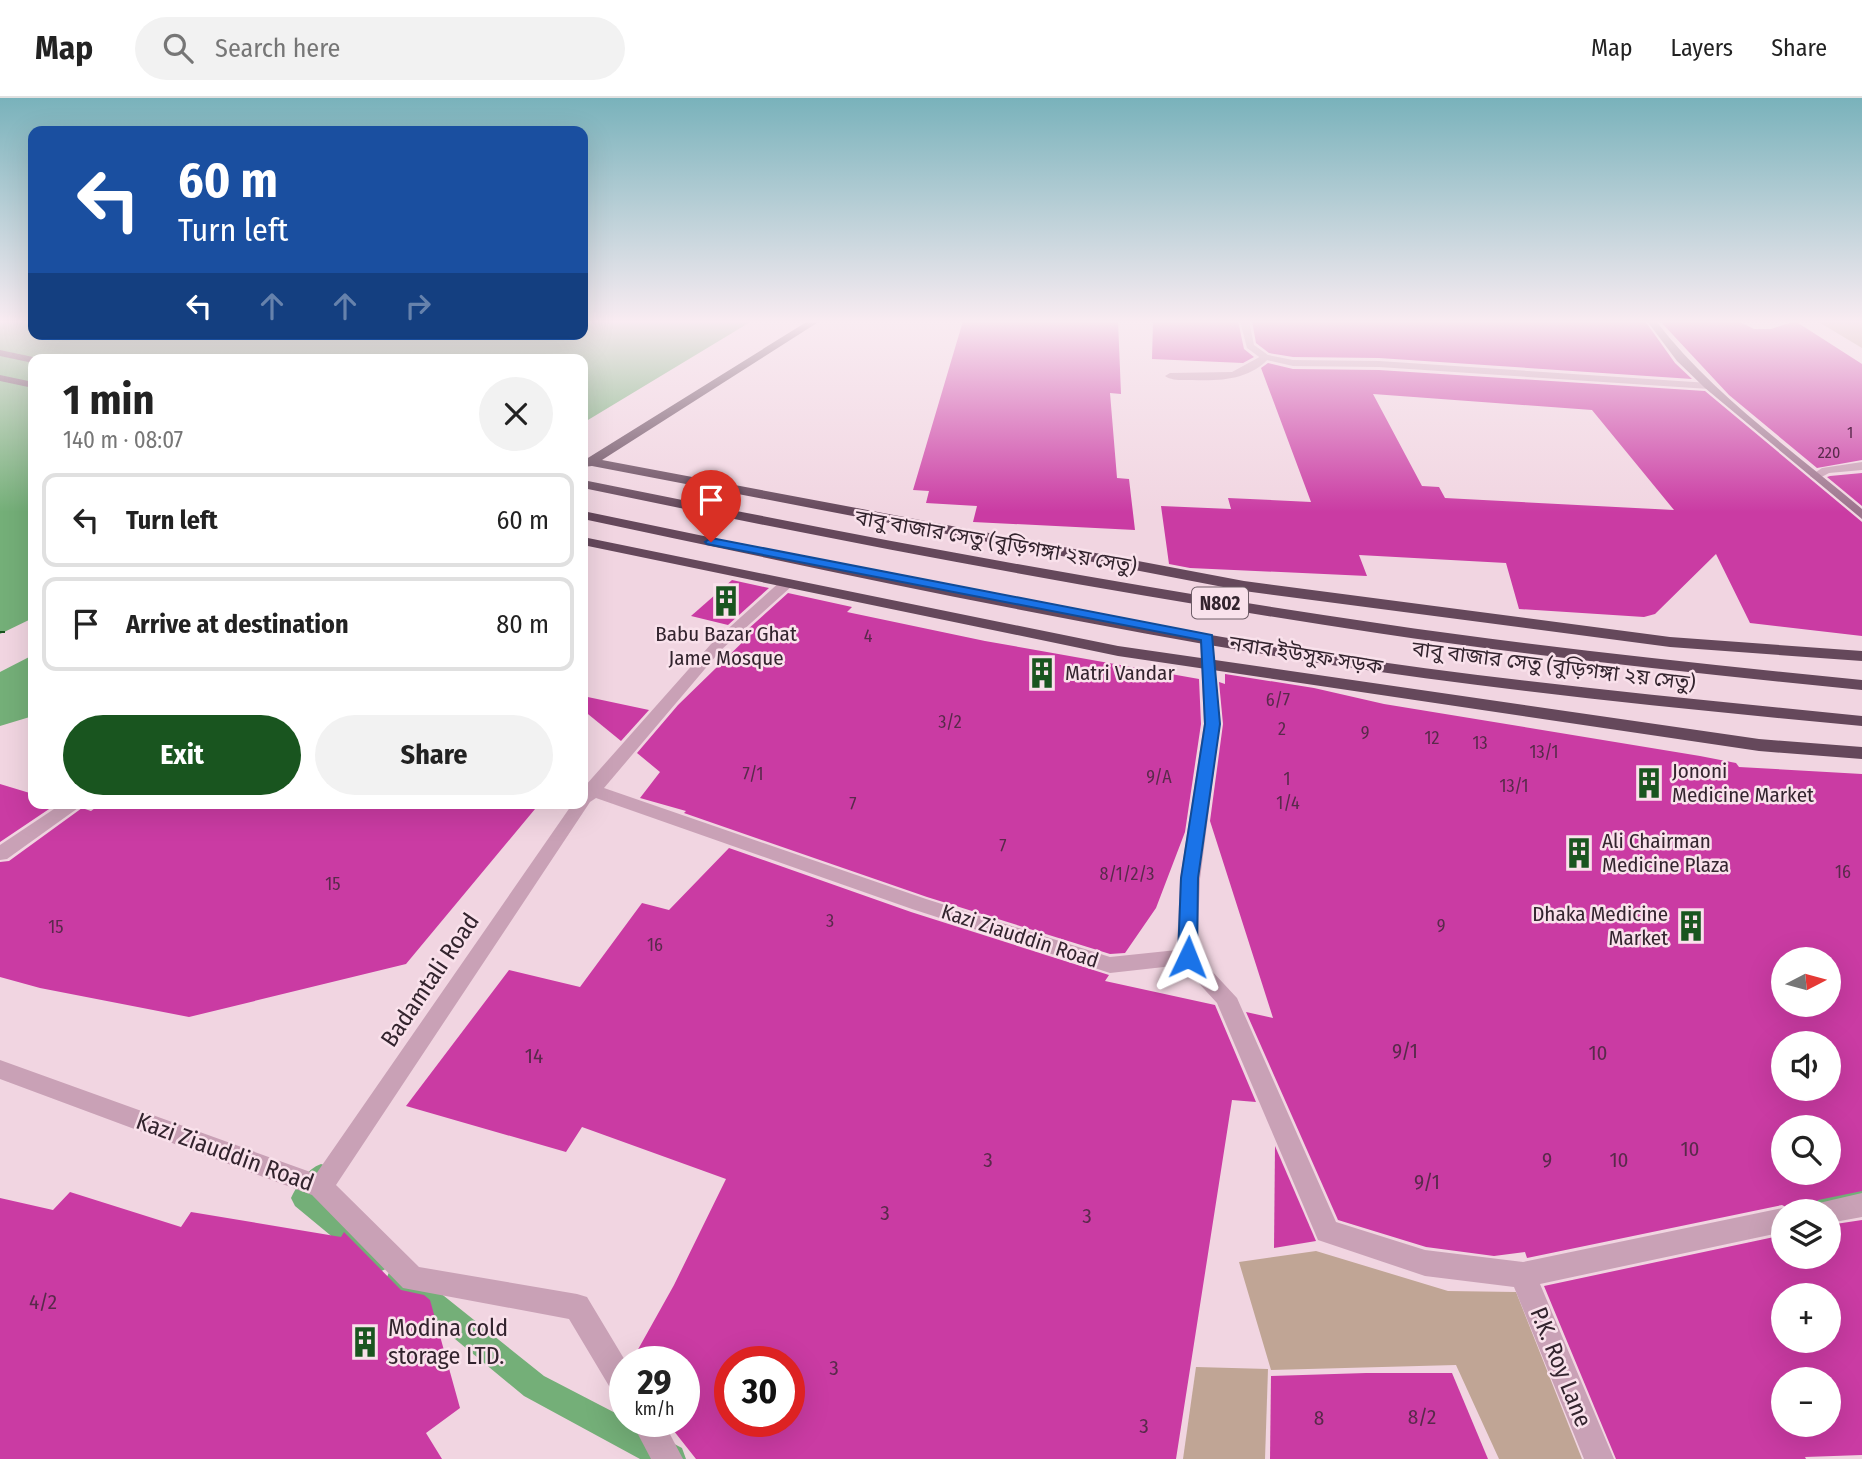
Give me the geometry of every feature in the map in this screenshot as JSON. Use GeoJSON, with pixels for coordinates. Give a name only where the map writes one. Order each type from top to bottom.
{"type":"FeatureCollection","features":[{"type":"Feature","properties":{"kind":"highway"},"geometry":{"type":"LineString","coordinates":[[588,463],[714,385]]}},
{"type":"Feature","properties":{"kind":"highway"},"geometry":{"type":"LineString","coordinates":[[588,464],[1244,586],[1670,642],[1862,656]]}},
{"type":"Feature","properties":{"kind":"highway","name":"বাবু বাজার সেতু (বুড়িগঙ্গা ২য় সেতু)"},"geometry":{"type":"LineString","coordinates":[[588,485],[932,553],[1328,621],[1717,672],[1862,685]]}},
{"type":"Feature","properties":{"kind":"highway","name":"বাবু বাজার সেতু (বুড়িগঙ্গা ২য় সেতু)"},"geometry":{"type":"LineString","coordinates":[[588,516],[808,562],[1207,638],[1428,674],[1862,722]]}},
{"type":"Feature","properties":{"kind":"highway","name":"নবাব ইউসুফ সড়ক"},"geometry":{"type":"LineString","coordinates":[[588,542],[1118,651],[1759,745],[1862,753]]}},
{"type":"Feature","properties":{"kind":"main road"},"geometry":{"type":"LineString","coordinates":[[1709,386],[1862,515]]}},
{"type":"Feature","properties":{"kind":"street"},"geometry":{"type":"LineString","coordinates":[[1687,385],[1709,386]]}},
{"type":"Feature","properties":{"kind":"street"},"geometry":{"type":"LineString","coordinates":[[1816,476],[1826,470],[1862,466]]}},
{"type":"Feature","properties":{"kind":"street","name":"Badamtali Road"},"geometry":{"type":"LineString","coordinates":[[588,796],[716,647],[788,583]]}},
{"type":"Feature","properties":{"kind":"street"},"geometry":{"type":"LineString","coordinates":[[1207,638],[1212,724],[1190,878],[1188,957],[1226,998],[1327,1231],[1425,1263],[1523,1275],[1771,1223]]}},
{"type":"Feature","properties":{"kind":"street","name":"Kazi Ziauddin Road"},"geometry":{"type":"LineString","coordinates":[[588,800],[1110,965],[1188,957]]}},
{"type":"Feature","properties":{"kind":"street"},"geometry":{"type":"LineString","coordinates":[[0,854],[67,809]]}},
{"type":"Feature","properties":{"kind":"street","name":"Badamtali Road"},"geometry":{"type":"LineString","coordinates":[[321,1187],[578,809]]}},
{"type":"Feature","properties":{"kind":"street","name":"Kazi Ziauddin Road"},"geometry":{"type":"LineString","coordinates":[[0,1069],[321,1187],[412,1279],[577,1307],[609,1360]]}},
{"type":"Feature","properties":{"kind":"street"},"geometry":{"type":"LineString","coordinates":[[1841,1209],[1862,1205]]}},
{"type":"Feature","properties":{"kind":"street","name":"P.K. Roy Lane"},"geometry":{"type":"LineString","coordinates":[[1523,1275],[1599,1459]]}},
{"type":"Feature","properties":{"kind":"street"},"geometry":{"type":"LineString","coordinates":[[655,1437],[668,1459]]}},
{"type":"Feature","properties":{"kind":"shaded area"},"geometry":{"type":"Polygon","coordinates":[[[0,385],[28,385],[28,718],[0,726],[0,385]]]}},
{"type":"Feature","properties":{"kind":"shaded area"},"geometry":{"type":"Polygon","coordinates":[[[588,385],[647,385],[588,420],[588,385]]]}},
{"type":"Feature","properties":{"kind":"shaded area"},"geometry":{"type":"Polygon","coordinates":[[[1316,1251],[1448,1291],[1516,1292],[1582,1459],[1499,1459],[1456,1365],[1271,1370],[1239,1262],[1316,1251]]]}},
{"type":"Feature","properties":{"kind":"shaded area"},"geometry":{"type":"Polygon","coordinates":[[[1196,1367],[1268,1369],[1265,1459],[1183,1459],[1196,1367]]]}},
{"type":"Feature","properties":{"kind":"pier"},"geometry":{"type":"Polygon","coordinates":[[[28,620],[28,658],[0,672],[0,634],[28,620]]]}},
{"type":"Feature","properties":{"kind":"building"},"geometry":{"type":"Polygon","coordinates":[[[944,385],[1121,385],[1121,394],[1110,393],[1117,478],[1129,479],[1135,530],[973,522],[977,506],[926,503],[929,491],[913,490],[944,385]]]}},
{"type":"Feature","properties":{"kind":"building"},"geometry":{"type":"Polygon","coordinates":[[[1267,385],[1604,385],[1705,391],[1862,522],[1862,636],[1750,623],[1716,554],[1655,614],[1644,617],[1519,609],[1506,563],[1359,555],[1367,576],[1190,568],[1169,564],[1161,506],[1231,509],[1228,498],[1311,502],[1267,385]],[[1373,394],[1422,486],[1439,487],[1445,498],[1674,510],[1592,410],[1373,394]]]}},
{"type":"Feature","properties":{"kind":"building"},"geometry":{"type":"Polygon","coordinates":[[[1719,385],[1862,385],[1862,460],[1817,468],[1719,385]]]}},
{"type":"Feature","properties":{"kind":"building"},"geometry":{"type":"Polygon","coordinates":[[[1862,473],[1862,506],[1827,477],[1830,476],[1862,473]]]}},
{"type":"Feature","properties":{"kind":"building","name":"Babu Bazar Ghat Jame Mosque"},"geometry":{"type":"Polygon","coordinates":[[[732,580],[769,588],[728,625],[691,616],[732,580]]]}},
{"type":"Feature","properties":{"kind":"building"},"geometry":{"type":"Polygon","coordinates":[[[788,593],[852,607],[847,612],[985,641],[1199,679],[1201,724],[1185,832],[1156,908],[1125,953],[1110,954],[927,897],[684,813],[686,811],[640,798],[660,772],[637,753],[678,705],[753,632],[747,630],[788,593]]]}},
{"type":"Feature","properties":{"kind":"building"},"geometry":{"type":"Polygon","coordinates":[[[1225,674],[1314,688],[1384,704],[1700,756],[1736,763],[1739,767],[1862,774],[1862,1191],[1823,1199],[1771,1199],[1771,1207],[1527,1258],[1525,1252],[1494,1256],[1426,1247],[1338,1220],[1246,1012],[1273,1018],[1210,821],[1223,724],[1219,682],[1225,684],[1225,674]]]}},
{"type":"Feature","properties":{"kind":"building"},"geometry":{"type":"Polygon","coordinates":[[[588,697],[649,710],[621,741],[588,714],[588,697]]]}},
{"type":"Feature","properties":{"kind":"building"},"geometry":{"type":"Polygon","coordinates":[[[0,784],[28,792],[28,809],[49,809],[0,842],[0,784]]]}},
{"type":"Feature","properties":{"kind":"building"},"geometry":{"type":"Polygon","coordinates":[[[81,809],[535,809],[406,964],[189,1017],[40,988],[0,977],[0,862],[9,861],[81,809]]]}},
{"type":"Feature","properties":{"kind":"building"},"geometry":{"type":"Polygon","coordinates":[[[729,848],[911,912],[1109,975],[1105,981],[1215,1005],[1256,1102],[1232,1100],[1176,1459],[696,1459],[679,1437],[700,1437],[700,1346],[640,1346],[674,1285],[726,1179],[582,1127],[566,1152],[406,1106],[509,970],[580,987],[642,903],[669,910],[729,848]]]}},
{"type":"Feature","properties":{"kind":"building"},"geometry":{"type":"Polygon","coordinates":[[[1275,1146],[1316,1241],[1274,1248],[1275,1146]]]}},
{"type":"Feature","properties":{"kind":"building"},"geometry":{"type":"Polygon","coordinates":[[[70,1192],[181,1227],[191,1212],[341,1237],[344,1232],[401,1290],[424,1295],[430,1300],[460,1408],[426,1433],[442,1459],[0,1459],[0,1198],[53,1210],[70,1192]]]}},
{"type":"Feature","properties":{"kind":"building"},"geometry":{"type":"Polygon","coordinates":[[[1862,1220],[1862,1455],[1805,1457],[1806,1459],[1616,1459],[1544,1286],[1771,1238],[1771,1269],[1841,1269],[1841,1223],[1862,1220]]]}},
{"type":"Feature","properties":{"kind":"building"},"geometry":{"type":"Polygon","coordinates":[[[1452,1373],[1488,1459],[1270,1459],[1271,1376],[1452,1373]]]}},
{"type":"Feature","properties":{"kind":"waterway"},"geometry":{"type":"LineString","coordinates":[[321,1175],[304,1198],[379,1259]]}},
{"type":"Feature","properties":{"kind":"waterway"},"geometry":{"type":"LineString","coordinates":[[1841,1206],[1862,1202]]}},
{"type":"Feature","properties":{"kind":"waterway"},"geometry":{"type":"LineString","coordinates":[[400,1277],[534,1386],[671,1459]]}},
{"type":"Feature","properties":{"kind":"ferry route"},"geometry":{"type":"LineString","coordinates":[[0,632],[5,632]]}},
{"type":"Feature","properties":{"kind":"place","name":"Babu Bazar Ghat Jame Mosque"},"geometry":{"type":"Point","coordinates":[726,601]}},
{"type":"Feature","properties":{"kind":"place","name":"Matri Vandar"},"geometry":{"type":"Point","coordinates":[1042,673]}},
{"type":"Feature","properties":{"kind":"place","name":"Jononi Medicine Market"},"geometry":{"type":"Point","coordinates":[1649,783]}},
{"type":"Feature","properties":{"kind":"place","name":"Ali Chairman Medicine Plaza"},"geometry":{"type":"Point","coordinates":[1579,853]}},
{"type":"Feature","properties":{"kind":"place","name":"Dhaka Medicine Market"},"geometry":{"type":"Point","coordinates":[1691,926]}},
{"type":"Feature","properties":{"kind":"place","name":"Modina cold storage LTD."},"geometry":{"type":"Point","coordinates":[365,1342]}},
{"type":"Feature","properties":{"kind":"route"},"geometry":{"type":"LineString","coordinates":[[711,542],[1207,638],[1212,724],[1190,878],[1188,957]]}}]}
